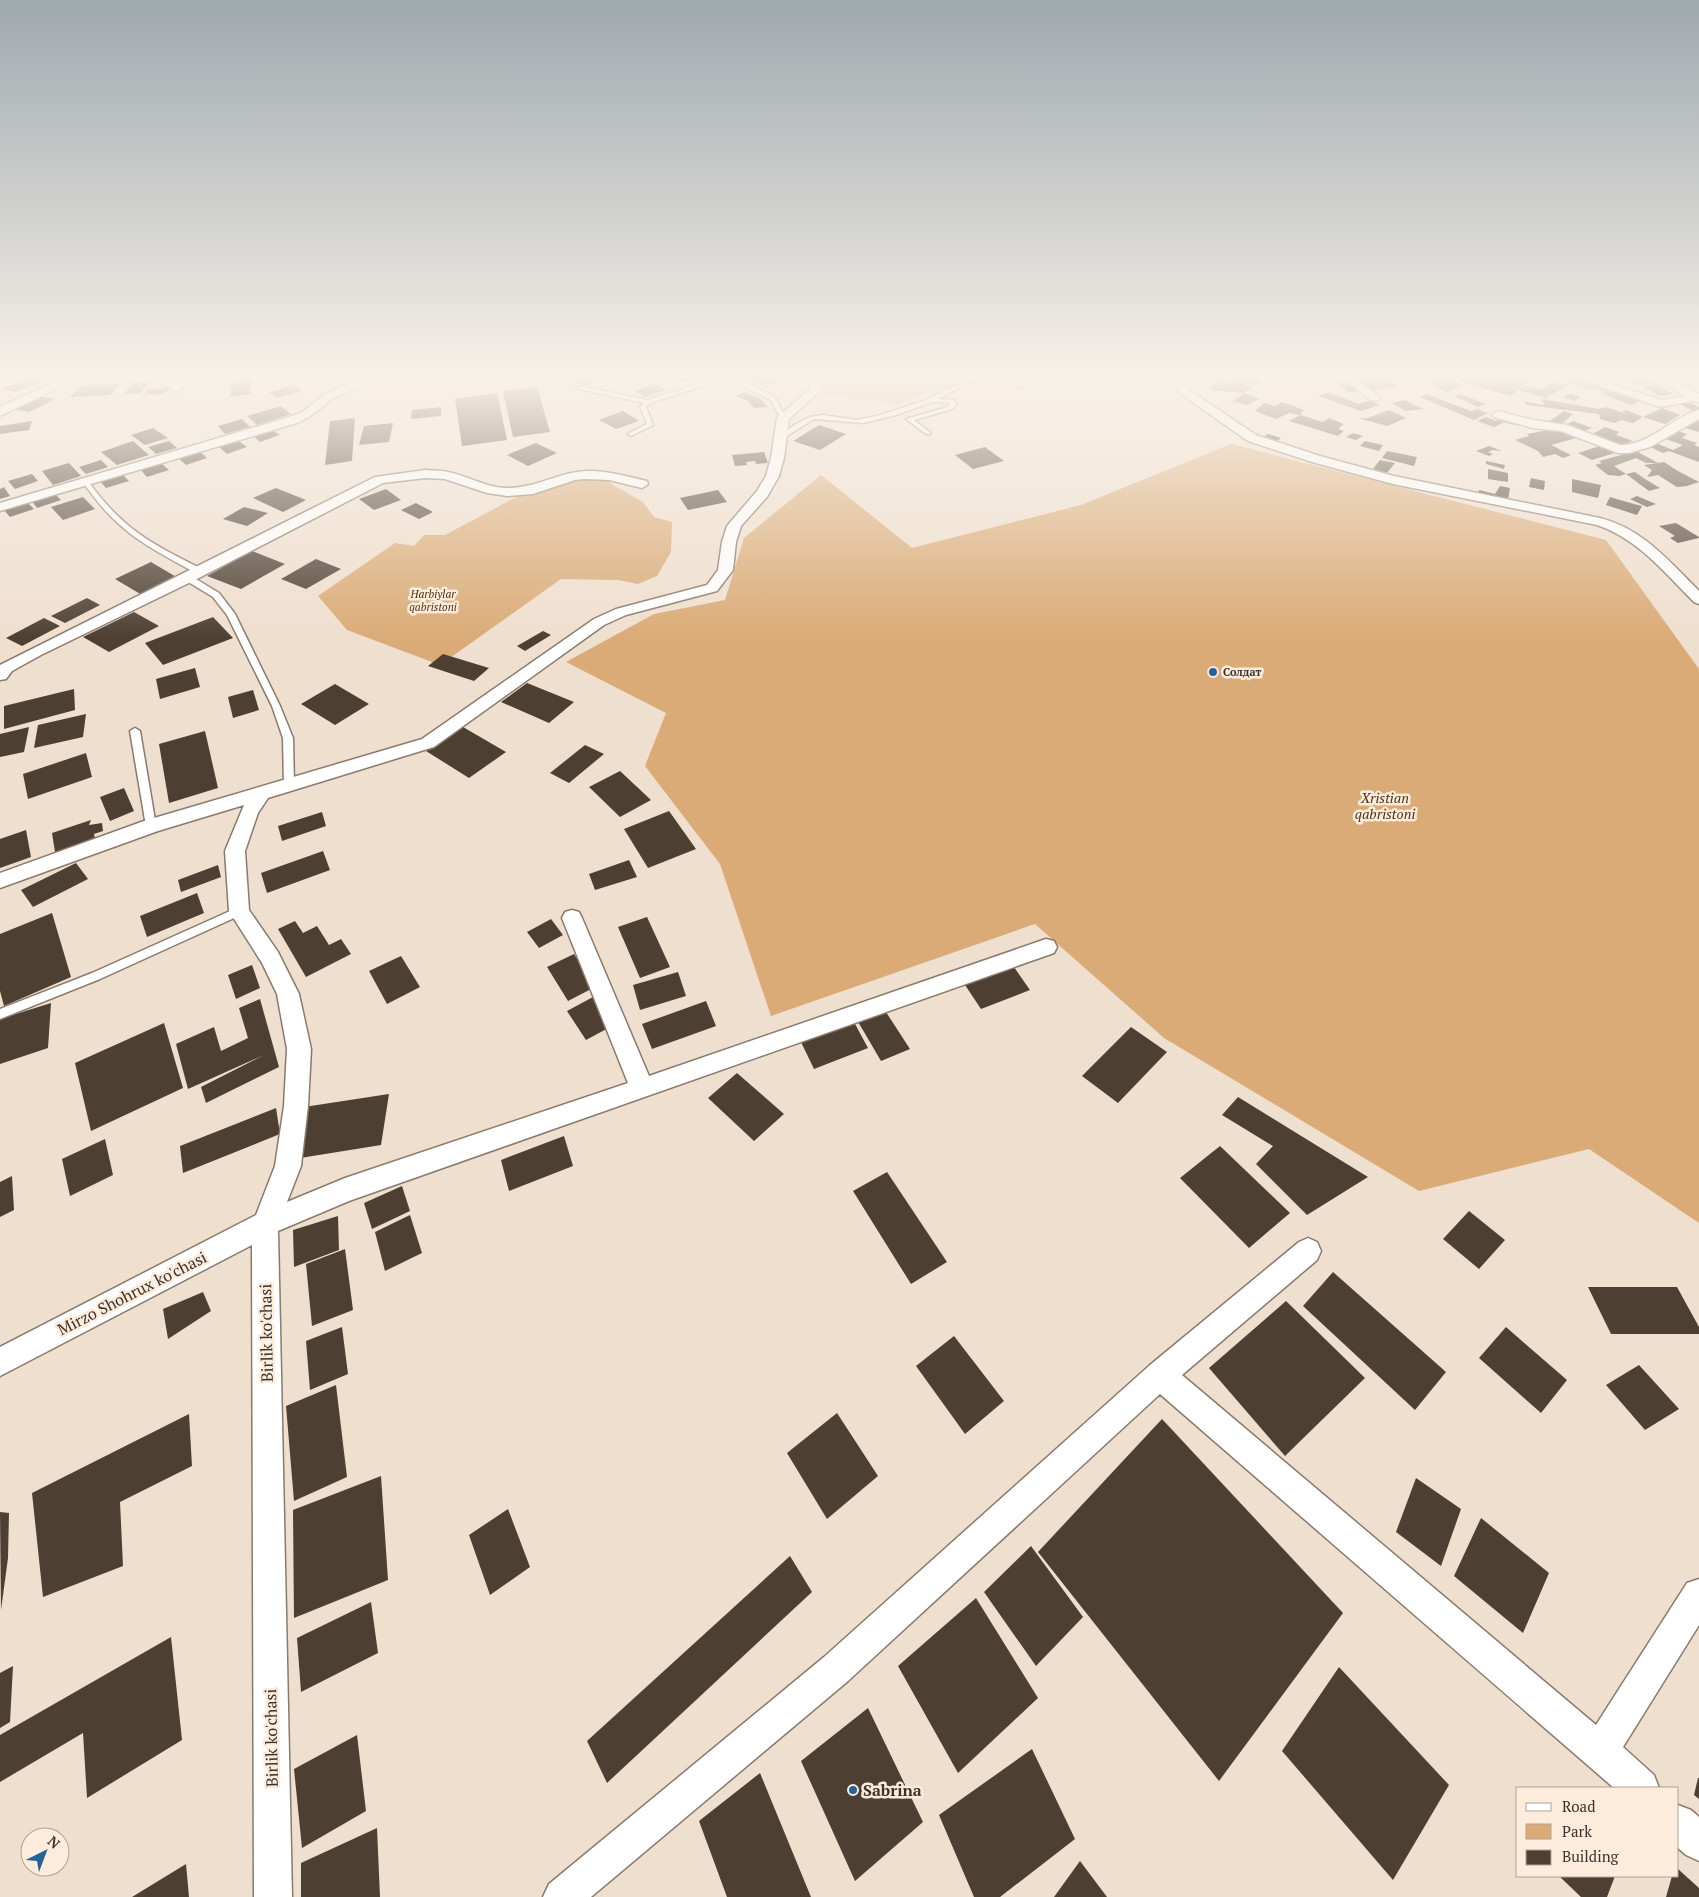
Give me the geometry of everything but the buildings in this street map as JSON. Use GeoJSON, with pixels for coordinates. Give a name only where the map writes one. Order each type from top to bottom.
{"type":"FeatureCollection","features":[{"type":"Feature","properties":{"kind":"street"},"geometry":{"type":"LineString","coordinates":[[0,507],[151,463]]}},
{"type":"Feature","properties":{"kind":"street"},"geometry":{"type":"LineString","coordinates":[[0,881],[151,826],[428,743],[599,622],[621,612],[712,588],[720,580],[728,567],[730,534],[735,524],[762,494],[772,478],[778,463]]}},
{"type":"Feature","properties":{"kind":"street"},"geometry":{"type":"LineString","coordinates":[[1329,463],[1394,480],[1600,522],[1618,528],[1642,542],[1699,599]]}},
{"type":"Feature","properties":{"kind":"street"},"geometry":{"type":"LineString","coordinates":[[0,675],[6,668],[35,652],[195,575],[380,480],[425,474],[446,475],[492,490],[507,492],[533,490],[574,476],[586,475],[609,476],[642,484]]}},
{"type":"Feature","properties":{"kind":"street","name":"Birlik ko'chasi"},"geometry":{"type":"LineString","coordinates":[[260,794],[249,813],[235,851],[236,889],[239,911],[270,958],[288,994],[299,1049],[296,1106],[288,1166],[265,1224],[273,1897]]}},
{"type":"Feature","properties":{"kind":"street"},"geometry":{"type":"LineString","coordinates":[[572,918],[642,1090]]}},
{"type":"Feature","properties":{"kind":"street","name":"Mirzo Shohrux ko'chasi"},"geometry":{"type":"LineString","coordinates":[[0,1362],[265,1224],[345,1190],[642,1090],[1046,947]]}},
{"type":"Feature","properties":{"kind":"street"},"geometry":{"type":"LineString","coordinates":[[562,1897],[836,1669],[1160,1376],[1308,1251]]}},
{"type":"Feature","properties":{"kind":"street"},"geometry":{"type":"LineString","coordinates":[[1160,1376],[1640,1787]]}},
{"type":"Feature","properties":{"kind":"street"},"geometry":{"type":"LineString","coordinates":[[1600,1751],[1699,1595]]}},
{"type":"Feature","properties":{"kind":"street"},"geometry":{"type":"LineString","coordinates":[[1679,1824],[1699,1842]]}},
{"type":"Feature","properties":{"kind":"lane"},"geometry":{"type":"LineString","coordinates":[[86,482],[118,524],[195,575],[216,595],[231,614],[276,706],[288,738],[289,786]]}},
{"type":"Feature","properties":{"kind":"lane"},"geometry":{"type":"LineString","coordinates":[[134,731],[151,826]]}},
{"type":"Feature","properties":{"kind":"lane"},"geometry":{"type":"LineString","coordinates":[[0,1014],[96,976],[239,911]]}},
{"type":"Feature","properties":{"kind":"green space","name":"Xristian qabristoni"},"geometry":{"type":"Polygon","coordinates":[[[1185,463],[1303,463],[1606,540],[1699,669],[1699,1223],[1589,1149],[1419,1191],[1164,1038],[1035,924],[771,1016],[720,864],[645,766],[666,713],[566,662],[654,614],[725,600],[744,538],[821,475],[912,548],[1081,505],[1185,463]]]}},
{"type":"Feature","properties":{"kind":"green space","name":"Harbiylar qabristoni"},"geometry":{"type":"Polygon","coordinates":[[[600,475],[613,485],[643,502],[654,517],[672,522],[671,552],[657,576],[638,584],[618,580],[561,579],[440,665],[347,630],[318,596],[395,543],[414,546],[424,535],[445,535],[535,487],[600,475]]]}},
{"type":"Feature","properties":{"kind":"place","name":"Солдат"},"geometry":{"type":"Point","coordinates":[1213,672]}},
{"type":"Feature","properties":{"kind":"place","name":"Sabrina"},"geometry":{"type":"Point","coordinates":[853,1790]}}]}
